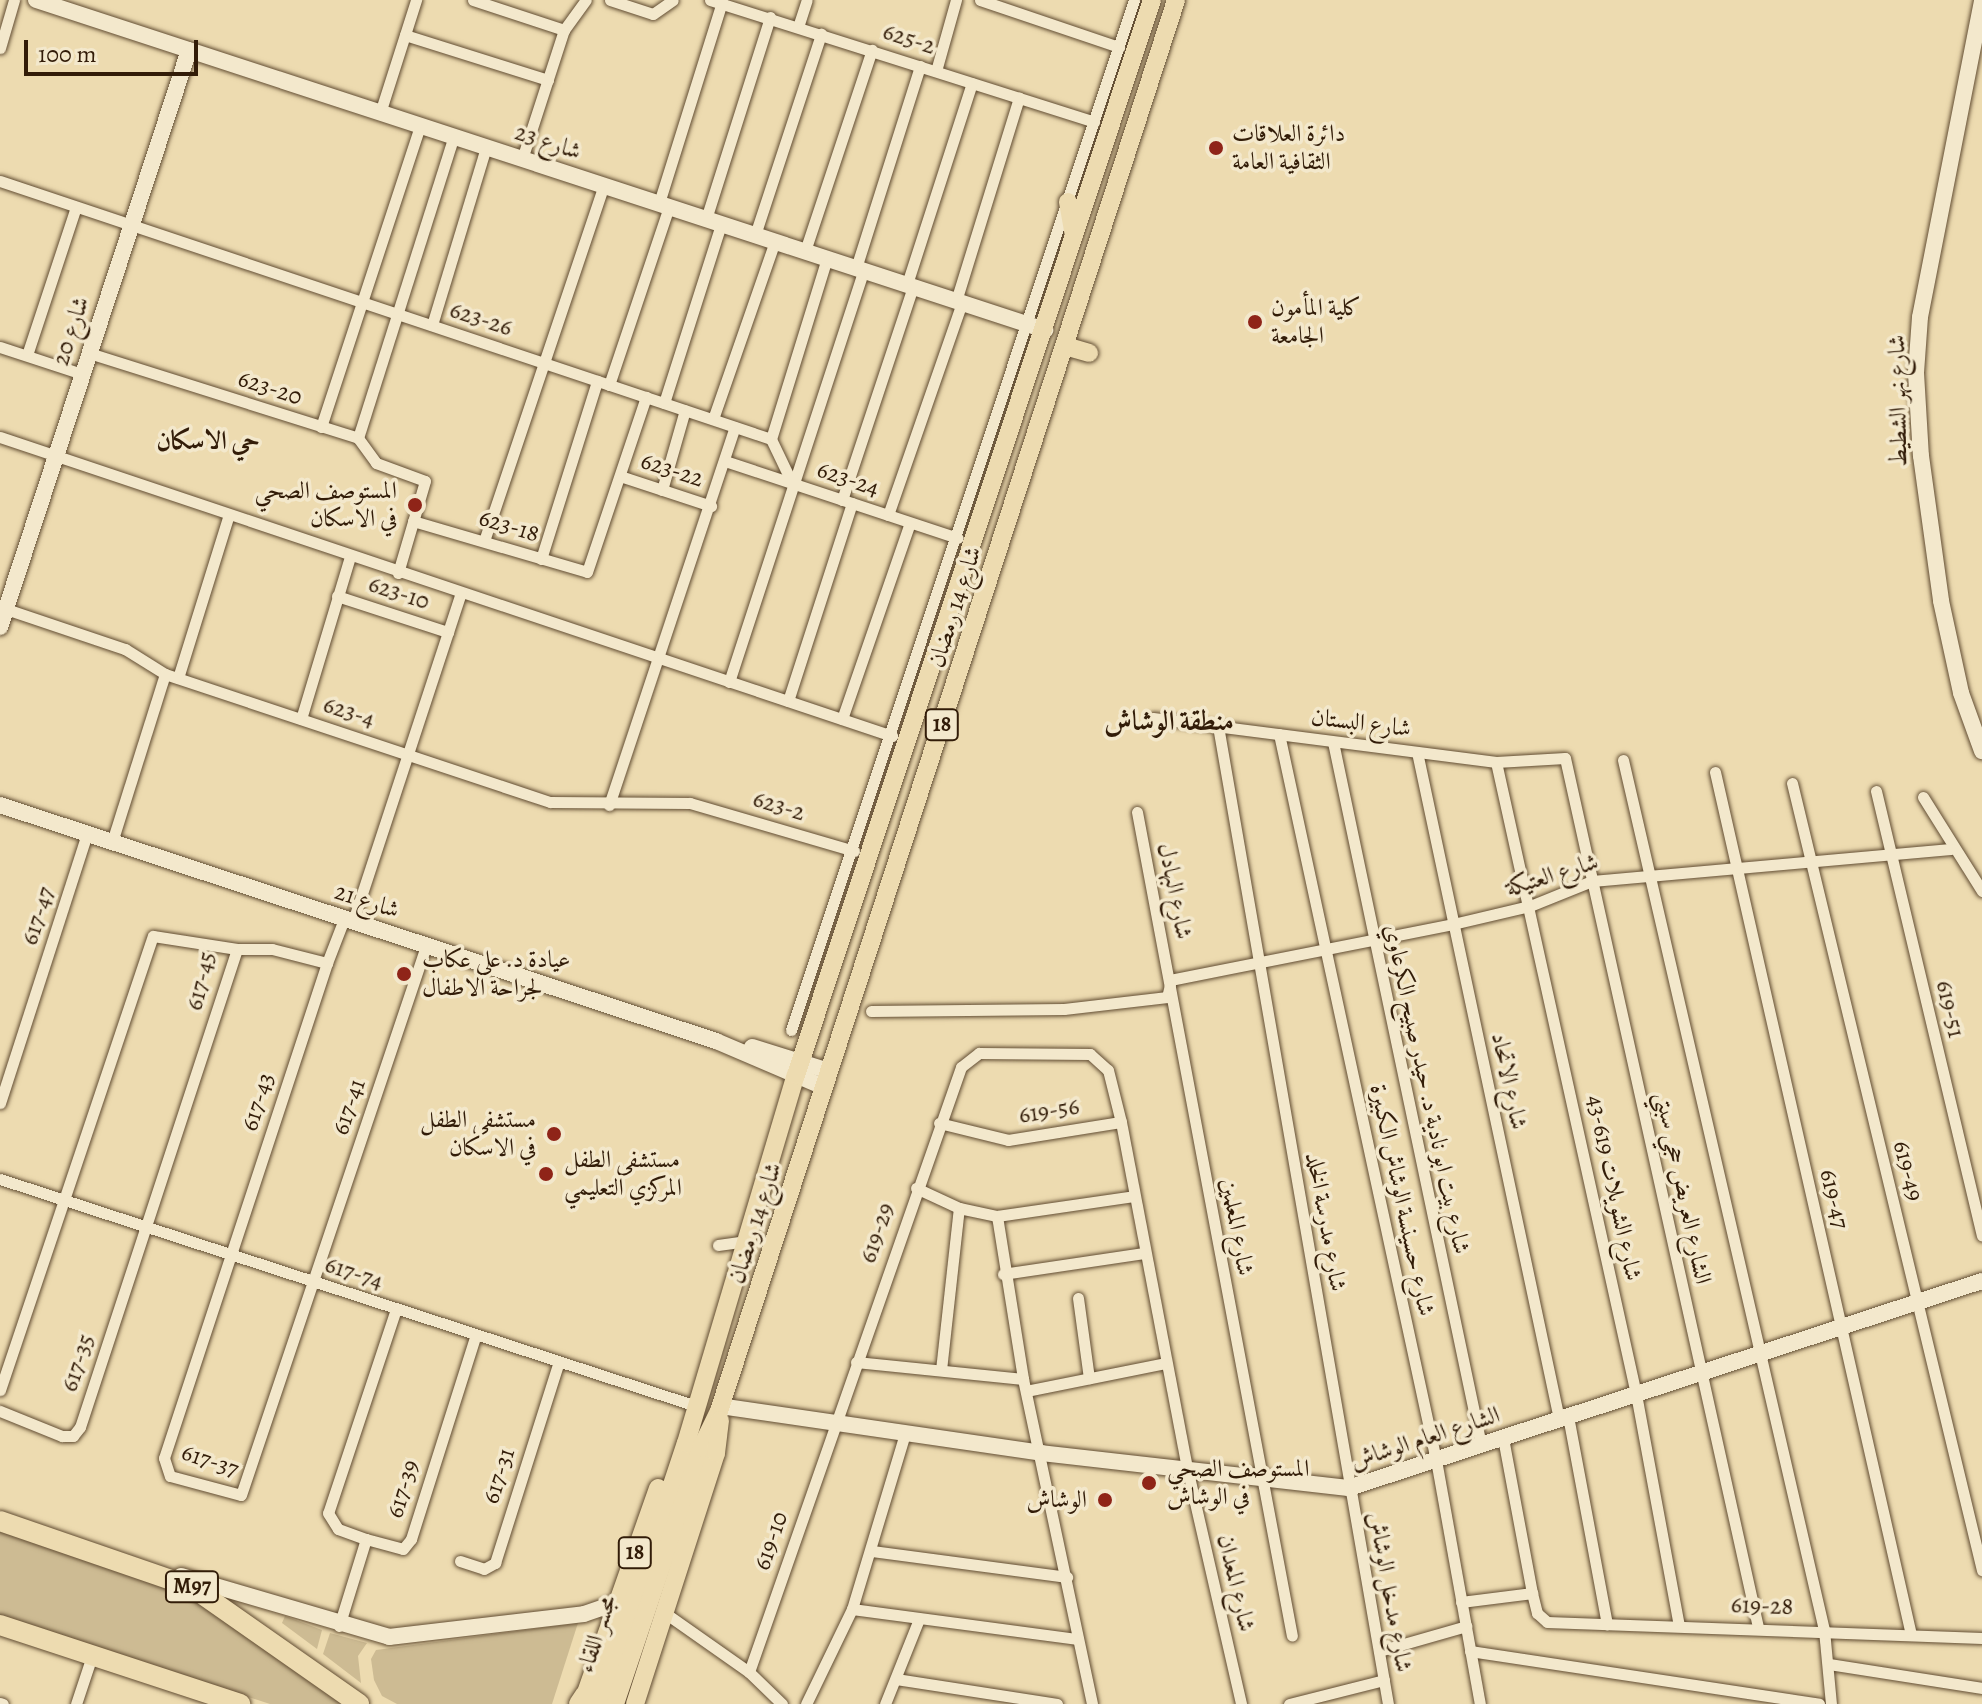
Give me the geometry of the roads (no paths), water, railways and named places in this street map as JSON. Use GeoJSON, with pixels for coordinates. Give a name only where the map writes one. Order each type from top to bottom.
{"type":"FeatureCollection","features":[{"type":"Feature","properties":{"kind":"highway","name":"M97"},"geometry":{"type":"LineString","coordinates":[[1,1521],[154,1570],[210,1597],[359,1704]]}},
{"type":"Feature","properties":{"kind":"highway"},"geometry":{"type":"LineString","coordinates":[[0,1625],[240,1704]]}},
{"type":"Feature","properties":{"kind":"main road","name":"شارع 14 رمضان"},"geometry":{"type":"LineString","coordinates":[[693,1446],[696,1406],[798,1068],[842,939],[1036,327],[1075,237],[1152,0]]}},
{"type":"Feature","properties":{"kind":"main road","name":"شارع 14 رمضان"},"geometry":{"type":"LineString","coordinates":[[635,1704],[716,1453],[719,1408],[1176,0]]}},
{"type":"Feature","properties":{"kind":"main road"},"geometry":{"type":"LineString","coordinates":[[1068,202],[1075,237]]}},
{"type":"Feature","properties":{"kind":"main road"},"geometry":{"type":"LineString","coordinates":[[1065,346],[1089,353]]}},
{"type":"Feature","properties":{"kind":"main road"},"geometry":{"type":"LineString","coordinates":[[832,914],[842,939]]}},
{"type":"Feature","properties":{"kind":"main road","name":"شارع 14 رمضان"},"geometry":{"type":"LineString","coordinates":[[586,1702],[676,1439],[696,1406]]}},
{"type":"Feature","properties":{"kind":"main road","name":"شارع 14 رمضان"},"geometry":{"type":"LineString","coordinates":[[693,1446],[719,1408]]}},
{"type":"Feature","properties":{"kind":"main road","name":"مجسر اللقاء"},"geometry":{"type":"LineString","coordinates":[[586,1702],[693,1446]]}},
{"type":"Feature","properties":{"kind":"main road","name":"مجسر اللقاء"},"geometry":{"type":"LineString","coordinates":[[615,1704],[693,1446]]}},
{"type":"Feature","properties":{"kind":"street"},"geometry":{"type":"LineString","coordinates":[[0,48],[14,0]]}},
{"type":"Feature","properties":{"kind":"street","name":"شارع 23"},"geometry":{"type":"LineString","coordinates":[[36,0],[1036,327]]}},
{"type":"Feature","properties":{"kind":"street"},"geometry":{"type":"LineString","coordinates":[[380,113],[416,0]]}},
{"type":"Feature","properties":{"kind":"street"},"geometry":{"type":"LineString","coordinates":[[473,0],[564,30]]}},
{"type":"Feature","properties":{"kind":"street"},"geometry":{"type":"LineString","coordinates":[[522,159],[564,30],[586,0]]}},
{"type":"Feature","properties":{"kind":"street"},"geometry":{"type":"LineString","coordinates":[[610,0],[653,14],[673,0]]}},
{"type":"Feature","properties":{"kind":"street"},"geometry":{"type":"LineString","coordinates":[[798,27],[807,0]]}},
{"type":"Feature","properties":{"kind":"street"},"geometry":{"type":"LineString","coordinates":[[936,71],[956,0]]}},
{"type":"Feature","properties":{"kind":"street"},"geometry":{"type":"LineString","coordinates":[[980,0],[1119,47]]}},
{"type":"Feature","properties":{"kind":"street"},"geometry":{"type":"LineString","coordinates":[[1036,327],[1068,202],[1134,0]]}},
{"type":"Feature","properties":{"kind":"street"},"geometry":{"type":"LineString","coordinates":[[609,385],[664,205],[716,1]]}},
{"type":"Feature","properties":{"kind":"street","name":"625-2"},"geometry":{"type":"LineString","coordinates":[[716,1],[1094,122]]}},
{"type":"Feature","properties":{"kind":"street","name":"شارع نهر الشطيط"},"geometry":{"type":"LineString","coordinates":[[1982,1],[1923,304],[1916,373],[1921,456],[1941,601],[1954,666],[1982,751]]}},
{"type":"Feature","properties":{"kind":"street"},"geometry":{"type":"LineString","coordinates":[[664,403],[770,17]]}},
{"type":"Feature","properties":{"kind":"street"},"geometry":{"type":"LineString","coordinates":[[755,235],[821,34]]}},
{"type":"Feature","properties":{"kind":"street"},"geometry":{"type":"LineString","coordinates":[[405,35],[548,80]]}},
{"type":"Feature","properties":{"kind":"street","name":"شارع 20"},"geometry":{"type":"LineString","coordinates":[[0,627],[189,50]]}},
{"type":"Feature","properties":{"kind":"street"},"geometry":{"type":"LineString","coordinates":[[805,251],[872,50]]}},
{"type":"Feature","properties":{"kind":"street"},"geometry":{"type":"LineString","coordinates":[[729,682],[860,269],[920,66]]}},
{"type":"Feature","properties":{"kind":"street"},"geometry":{"type":"LineString","coordinates":[[788,701],[972,83]]}},
{"type":"Feature","properties":{"kind":"street"},"geometry":{"type":"LineString","coordinates":[[888,515],[959,302],[1019,98]]}},
{"type":"Feature","properties":{"kind":"street"},"geometry":{"type":"LineString","coordinates":[[321,427],[420,126]]}},
{"type":"Feature","properties":{"kind":"street"},"geometry":{"type":"LineString","coordinates":[[398,573],[425,481],[376,463],[358,438],[454,136]]}},
{"type":"Feature","properties":{"kind":"street"},"geometry":{"type":"LineString","coordinates":[[432,325],[486,147]]}},
{"type":"Feature","properties":{"kind":"street","name":"623-26"},"geometry":{"type":"LineString","coordinates":[[0,181],[771,439]]}},
{"type":"Feature","properties":{"kind":"street"},"geometry":{"type":"LineString","coordinates":[[484,541],[604,185]]}},
{"type":"Feature","properties":{"kind":"street"},"geometry":{"type":"LineString","coordinates":[[27,355],[76,207]]}},
{"type":"Feature","properties":{"kind":"street"},"geometry":{"type":"LineString","coordinates":[[713,419],[775,241]]}},
{"type":"Feature","properties":{"kind":"street"},"geometry":{"type":"LineString","coordinates":[[792,483],[771,439],[827,258]]}},
{"type":"Feature","properties":{"kind":"street"},"geometry":{"type":"LineString","coordinates":[[0,347],[82,374]]}},
{"type":"Feature","properties":{"kind":"street","name":"623-20"},"geometry":{"type":"LineString","coordinates":[[89,353],[358,438]]}},
{"type":"Feature","properties":{"kind":"street"},"geometry":{"type":"LineString","coordinates":[[541,559],[597,381]]}},
{"type":"Feature","properties":{"kind":"street"},"geometry":{"type":"LineString","coordinates":[[620,476],[646,397]]}},
{"type":"Feature","properties":{"kind":"street"},"geometry":{"type":"LineString","coordinates":[[662,490],[685,410]]}},
{"type":"Feature","properties":{"kind":"street"},"geometry":{"type":"LineString","coordinates":[[609,805],[655,658],[711,506],[735,427]]}},
{"type":"Feature","properties":{"kind":"street"},"geometry":{"type":"LineString","coordinates":[[0,437],[55,460],[892,736]]}},
{"type":"Feature","properties":{"kind":"street"},"geometry":{"type":"LineString","coordinates":[[791,1030],[958,538],[999,442]]}},
{"type":"Feature","properties":{"kind":"street","name":"623-24"},"geometry":{"type":"LineString","coordinates":[[725,461],[958,538]]}},
{"type":"Feature","properties":{"kind":"street","name":"623-18"},"geometry":{"type":"LineString","coordinates":[[413,521],[580,572],[591,568],[620,476]]}},
{"type":"Feature","properties":{"kind":"street","name":"623-22"},"geometry":{"type":"LineString","coordinates":[[620,476],[711,506]]}},
{"type":"Feature","properties":{"kind":"street"},"geometry":{"type":"LineString","coordinates":[[178,678],[228,517]]}},
{"type":"Feature","properties":{"kind":"street"},"geometry":{"type":"LineString","coordinates":[[842,719],[910,523]]}},
{"type":"Feature","properties":{"kind":"street"},"geometry":{"type":"LineString","coordinates":[[301,719],[350,557]]}},
{"type":"Feature","properties":{"kind":"street","name":"617-43"},"geometry":{"type":"LineString","coordinates":[[231,1255],[327,963],[348,920],[408,755],[461,593]]}},
{"type":"Feature","properties":{"kind":"street","name":"623-10"},"geometry":{"type":"LineString","coordinates":[[337,596],[448,632]]}},
{"type":"Feature","properties":{"kind":"street","name":"623-4"},"geometry":{"type":"LineString","coordinates":[[6,609],[125,649],[165,674],[550,802],[587,800],[609,805],[690,803]]}},
{"type":"Feature","properties":{"kind":"street"},"geometry":{"type":"LineString","coordinates":[[112,842],[165,674]]}},
{"type":"Feature","properties":{"kind":"street","name":"شارع البستان"},"geometry":{"type":"LineString","coordinates":[[1153,718],[1496,762],[1565,758]]}},
{"type":"Feature","properties":{"kind":"street","name":"شارع مدرسة الخلد"},"geometry":{"type":"LineString","coordinates":[[1218,726],[1349,1488]]}},
{"type":"Feature","properties":{"kind":"street","name":"شارع حسينسة الوشاش الكبيرة"},"geometry":{"type":"LineString","coordinates":[[1279,734],[1436,1460],[1480,1704]]}},
{"type":"Feature","properties":{"kind":"street","name":"شارع بيت ابو نادية د. حيدر صبيح الكرعاوي"},"geometry":{"type":"LineString","coordinates":[[1333,742],[1372,941],[1481,1445]]}},
{"type":"Feature","properties":{"kind":"street","name":"شارع الاتحاد"},"geometry":{"type":"LineString","coordinates":[[1417,752],[1607,1624]]}},
{"type":"Feature","properties":{"kind":"street","name":"الشارع العريض حجي سبتي"},"geometry":{"type":"LineString","coordinates":[[1565,758],[1758,1627]]}},
{"type":"Feature","properties":{"kind":"street"},"geometry":{"type":"LineString","coordinates":[[1623,760],[1824,1630],[1831,1704]]}},
{"type":"Feature","properties":{"kind":"street","name":"شارع الشويلات 619-43"},"geometry":{"type":"LineString","coordinates":[[1496,762],[1636,1394],[1679,1625]]}},
{"type":"Feature","properties":{"kind":"street","name":"619-47"},"geometry":{"type":"LineString","coordinates":[[1715,772],[1911,1635]]}},
{"type":"Feature","properties":{"kind":"street","name":"619-49"},"geometry":{"type":"LineString","coordinates":[[1792,783],[1982,1570]]}},
{"type":"Feature","properties":{"kind":"street","name":"619-51"},"geometry":{"type":"LineString","coordinates":[[1876,791],[1982,1236]]}},
{"type":"Feature","properties":{"kind":"street"},"geometry":{"type":"LineString","coordinates":[[1923,797],[1951,849],[1982,891]]}},
{"type":"Feature","properties":{"kind":"street","name":"623-2"},"geometry":{"type":"LineString","coordinates":[[690,803],[854,851]]}},
{"type":"Feature","properties":{"kind":"street","name":"شارع 21"},"geometry":{"type":"LineString","coordinates":[[0,805],[827,1079]]}},
{"type":"Feature","properties":{"kind":"street","name":"شارع البهادل"},"geometry":{"type":"LineString","coordinates":[[1137,812],[1170,980]]}},
{"type":"Feature","properties":{"kind":"street","name":"617-47"},"geometry":{"type":"LineString","coordinates":[[0,1103],[87,834]]}},
{"type":"Feature","properties":{"kind":"street","name":"شارع العتيکة"},"geometry":{"type":"LineString","coordinates":[[1170,980],[1372,941],[1530,906],[1592,881],[1951,849]]}},
{"type":"Feature","properties":{"kind":"street","name":"617-45"},"geometry":{"type":"LineString","coordinates":[[63,1199],[153,936],[237,949],[147,1228]]}},
{"type":"Feature","properties":{"kind":"street","name":"617-41"},"geometry":{"type":"LineString","coordinates":[[314,1282],[426,946]]}},
{"type":"Feature","properties":{"kind":"street"},"geometry":{"type":"LineString","coordinates":[[237,949],[272,949],[327,963]]}},
{"type":"Feature","properties":{"kind":"street"},"geometry":{"type":"LineString","coordinates":[[871,1011],[1064,1009],[1167,997],[1170,980]]}},
{"type":"Feature","properties":{"kind":"street","name":"شارع المعلمين"},"geometry":{"type":"LineString","coordinates":[[1170,980],[1292,1636]]}},
{"type":"Feature","properties":{"kind":"street","name":"شارع المعدان"},"geometry":{"type":"LineString","coordinates":[[968,1057],[979,1053],[1090,1054],[1108,1070],[1121,1122],[1143,1253],[1188,1472],[1241,1704]]}},
{"type":"Feature","properties":{"kind":"street","name":"619-29"},"geometry":{"type":"LineString","coordinates":[[834,1425],[939,1123],[968,1057]]}},
{"type":"Feature","properties":{"kind":"street"},"geometry":{"type":"LineString","coordinates":[[0,1059],[13,1063]]}},
{"type":"Feature","properties":{"kind":"street","name":"619-56"},"geometry":{"type":"LineString","coordinates":[[939,1123],[1008,1140],[1121,1122]]}},
{"type":"Feature","properties":{"kind":"street","name":"617-74"},"geometry":{"type":"LineString","coordinates":[[0,1179],[475,1337],[696,1406]]}},
{"type":"Feature","properties":{"kind":"street"},"geometry":{"type":"LineString","coordinates":[[916,1188],[959,1208],[997,1216],[1134,1196]]}},
{"type":"Feature","properties":{"kind":"street"},"geometry":{"type":"LineString","coordinates":[[0,1390],[63,1199]]}},
{"type":"Feature","properties":{"kind":"street"},"geometry":{"type":"LineString","coordinates":[[941,1370],[959,1208]]}},
{"type":"Feature","properties":{"kind":"street"},"geometry":{"type":"LineString","coordinates":[[997,1216],[1003,1274],[1024,1385],[1041,1453],[1092,1704]]}},
{"type":"Feature","properties":{"kind":"street","name":"617-35"},"geometry":{"type":"LineString","coordinates":[[0,1411],[73,1436],[147,1228]]}},
{"type":"Feature","properties":{"kind":"street"},"geometry":{"type":"LineString","coordinates":[[718,1245],[745,1241]]}},
{"type":"Feature","properties":{"kind":"street"},"geometry":{"type":"LineString","coordinates":[[1003,1274],[1143,1253]]}},
{"type":"Feature","properties":{"kind":"street","name":"617-37"},"geometry":{"type":"LineString","coordinates":[[231,1255],[164,1458],[170,1476],[241,1495],[314,1282]]}},
{"type":"Feature","properties":{"kind":"street","name":"الشارع العام الوشاش"},"geometry":{"type":"LineString","coordinates":[[719,1408],[1261,1482],[1349,1488],[1982,1281]]}},
{"type":"Feature","properties":{"kind":"street"},"geometry":{"type":"LineString","coordinates":[[1078,1298],[1089,1378]]}},
{"type":"Feature","properties":{"kind":"street","name":"617-39"},"geometry":{"type":"LineString","coordinates":[[396,1309],[328,1513],[338,1529],[366,1539],[403,1549],[411,1539],[475,1337]]}},
{"type":"Feature","properties":{"kind":"street"},"geometry":{"type":"LineString","coordinates":[[856,1362],[941,1370],[1024,1385],[1089,1378],[1166,1363]]}},
{"type":"Feature","properties":{"kind":"street","name":"617-31"},"geometry":{"type":"LineString","coordinates":[[460,1561],[484,1569],[495,1563],[558,1364]]}},
{"type":"Feature","properties":{"kind":"street","name":"619-10"},"geometry":{"type":"LineString","coordinates":[[749,1672],[834,1425]]}},
{"type":"Feature","properties":{"kind":"street"},"geometry":{"type":"LineString","coordinates":[[806,1704],[852,1609],[872,1551],[905,1433]]}},
{"type":"Feature","properties":{"kind":"street"},"geometry":{"type":"LineString","coordinates":[[1461,1602],[1532,1593],[1503,1438]]}},
{"type":"Feature","properties":{"kind":"street","name":"شارع مدخل الوشاش"},"geometry":{"type":"LineString","coordinates":[[1349,1488],[1388,1704]]}},
{"type":"Feature","properties":{"kind":"street"},"geometry":{"type":"LineString","coordinates":[[339,1626],[366,1539]]}},
{"type":"Feature","properties":{"kind":"street"},"geometry":{"type":"LineString","coordinates":[[872,1551],[1067,1577]]}},
{"type":"Feature","properties":{"kind":"street"},"geometry":{"type":"LineString","coordinates":[[154,1570],[225,1587],[339,1626],[389,1637],[584,1614],[618,1602]]}},
{"type":"Feature","properties":{"kind":"street","name":"619-28"},"geometry":{"type":"LineString","coordinates":[[1532,1593],[1540,1619],[1982,1638]]}},
{"type":"Feature","properties":{"kind":"street"},"geometry":{"type":"LineString","coordinates":[[852,1609],[1078,1639]]}},
{"type":"Feature","properties":{"kind":"street"},"geometry":{"type":"LineString","coordinates":[[665,1613],[749,1672],[782,1704]]}},
{"type":"Feature","properties":{"kind":"street"},"geometry":{"type":"LineString","coordinates":[[885,1704],[919,1619]]}},
{"type":"Feature","properties":{"kind":"street"},"geometry":{"type":"LineString","coordinates":[[1379,1651],[1466,1626]]}},
{"type":"Feature","properties":{"kind":"street"},"geometry":{"type":"LineString","coordinates":[[1470,1651],[1819,1704]]}},
{"type":"Feature","properties":{"kind":"street"},"geometry":{"type":"LineString","coordinates":[[76,1704],[92,1656]]}},
{"type":"Feature","properties":{"kind":"street"},"geometry":{"type":"LineString","coordinates":[[1829,1664],[1982,1688]]}},
{"type":"Feature","properties":{"kind":"street"},"geometry":{"type":"LineString","coordinates":[[896,1679],[1057,1704]]}},
{"type":"Feature","properties":{"kind":"street"},"geometry":{"type":"LineString","coordinates":[[1289,1704],[1384,1680]]}},
{"type":"Feature","properties":{"kind":"place","name":"دائرة العلاقات الثقافية العامة"},"geometry":{"type":"Point","coordinates":[1216,148]}},
{"type":"Feature","properties":{"kind":"place","name":"كلية المأمون الجامعة"},"geometry":{"type":"Point","coordinates":[1255,322]}},
{"type":"Feature","properties":{"kind":"place","name":"المستوصف الصحي في الاسكان"},"geometry":{"type":"Point","coordinates":[415,505]}},
{"type":"Feature","properties":{"kind":"place","name":"عيادة د. علي عكاب لجراحة الاطفال"},"geometry":{"type":"Point","coordinates":[404,974]}},
{"type":"Feature","properties":{"kind":"place","name":"مستشفى الطفل في الاسكان"},"geometry":{"type":"Point","coordinates":[554,1134]}},
{"type":"Feature","properties":{"kind":"place","name":"مستشفى الطفل المركزي التعليمي"},"geometry":{"type":"Point","coordinates":[546,1174]}},
{"type":"Feature","properties":{"kind":"place","name":"المستوصف الصحي في الوشاش"},"geometry":{"type":"Point","coordinates":[1149,1483]}},
{"type":"Feature","properties":{"kind":"place","name":"الوشاش"},"geometry":{"type":"Point","coordinates":[1105,1500]}},
{"type":"Feature","properties":{"kind":"district","name":"حي الاسكان"},"geometry":{"type":"Point","coordinates":[208,441]}},
{"type":"Feature","properties":{"kind":"district","name":"منطقة الوشاش"},"geometry":{"type":"Point","coordinates":[1169,721]}}]}
